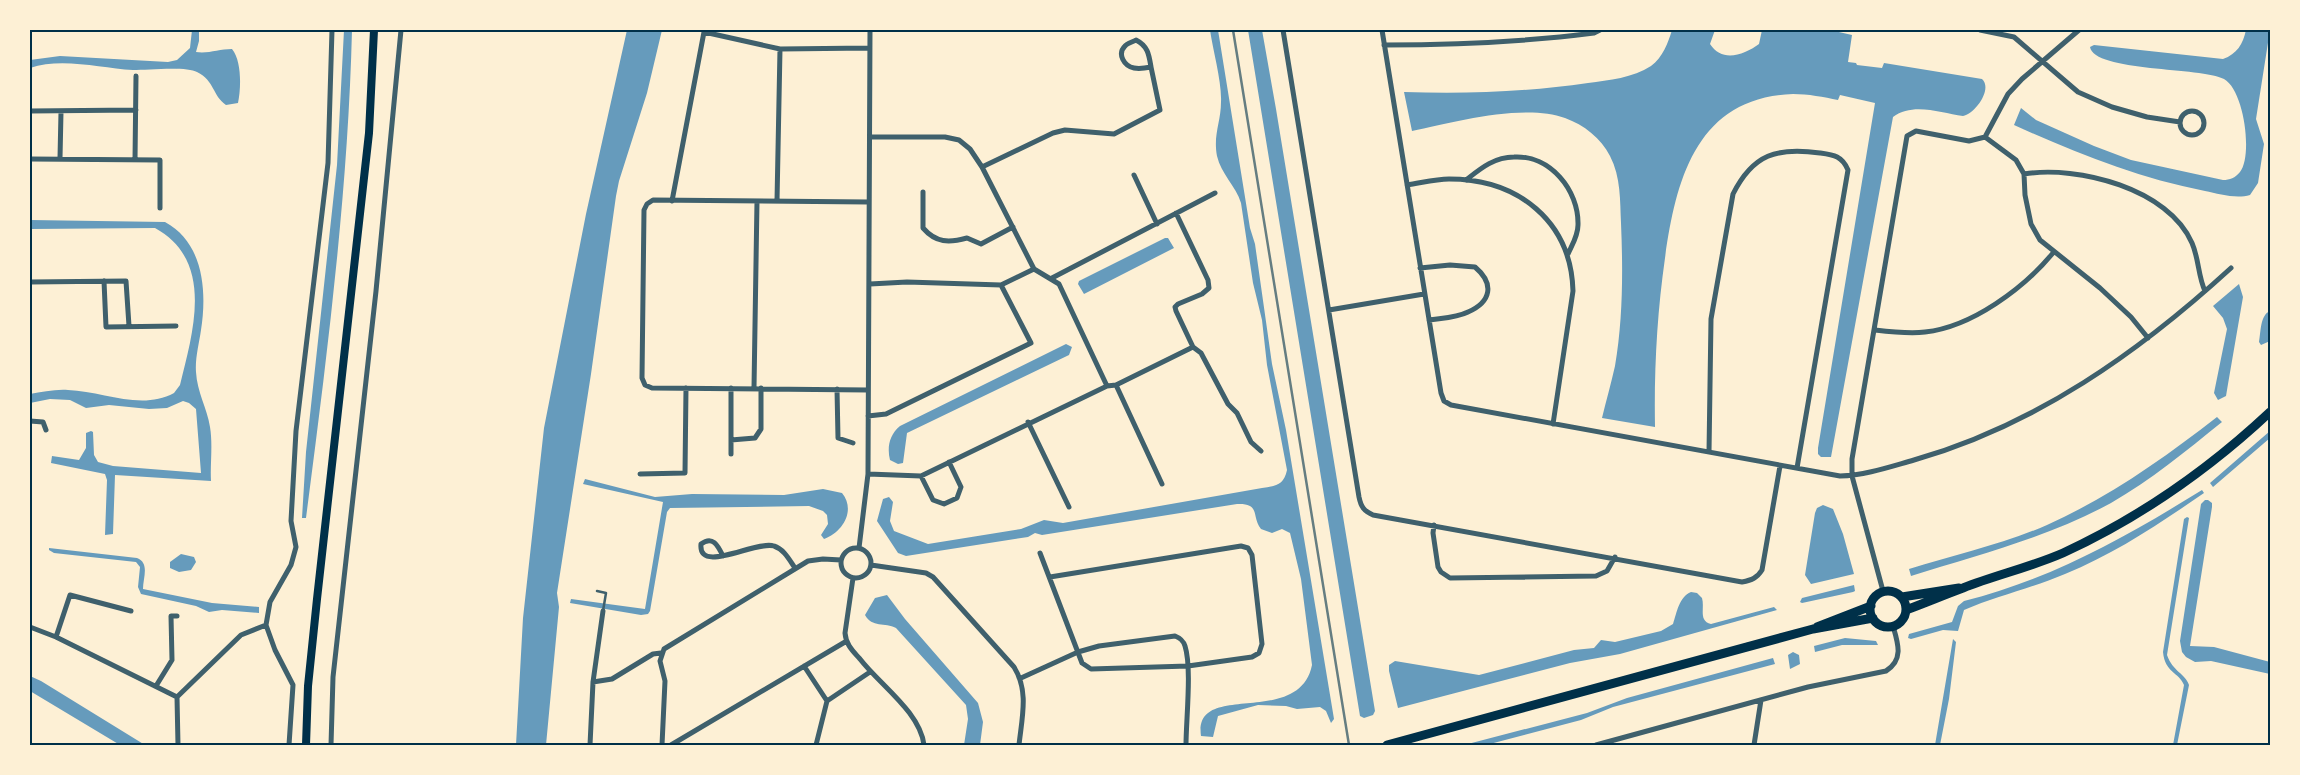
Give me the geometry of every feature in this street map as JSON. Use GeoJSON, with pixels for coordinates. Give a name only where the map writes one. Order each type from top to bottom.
{"type":"FeatureCollection","features":[{"type":"Feature","properties":{"kind":"main road"},"geometry":{"type":"LineString","coordinates":[[306,745],[308,686],[315,618],[369,133],[374,30]]}},
{"type":"Feature","properties":{"kind":"main road"},"geometry":{"type":"LineString","coordinates":[[1906,610],[1961,588],[2022,569],[2063,553],[2137,515],[2202,471],[2270,412]]}},
{"type":"Feature","properties":{"kind":"main road"},"geometry":{"type":"LineString","coordinates":[[1902,598],[1946,589],[1961,588]]}},
{"type":"Feature","properties":{"kind":"main road"},"geometry":{"type":"LineString","coordinates":[[1387,745],[1813,629],[1873,618],[1885,626],[1893,626],[1904,617],[1906,610],[1902,598],[1890,591],[1877,595],[1871,606],[1873,618]]}},
{"type":"Feature","properties":{"kind":"main road"},"geometry":{"type":"LineString","coordinates":[[1813,629],[1826,622],[1871,606]]}},
{"type":"Feature","properties":{"kind":"street"},"geometry":{"type":"LineString","coordinates":[[289,745],[293,685],[275,650],[266,625],[270,602],[291,565],[296,547],[291,521],[296,431],[328,163],[332,30]]}},
{"type":"Feature","properties":{"kind":"street"},"geometry":{"type":"LineString","coordinates":[[331,745],[333,677],[376,291],[401,30]]}},
{"type":"Feature","properties":{"kind":"street"},"geometry":{"type":"LineString","coordinates":[[858,548],[868,474],[870,30]]}},
{"type":"Feature","properties":{"kind":"street"},"geometry":{"type":"LineString","coordinates":[[1283,30],[1361,506],[1373,515],[1614,557],[1742,582],[1758,576],[1762,570],[1780,466]]}},
{"type":"Feature","properties":{"kind":"street"},"geometry":{"type":"LineString","coordinates":[[1382,30],[1441,394],[1444,401],[1450,406],[1780,466],[1840,476],[1852,476],[1938,453],[1980,438],[2016,422],[2099,374],[2148,338],[2231,268]]}},
{"type":"Feature","properties":{"kind":"street"},"geometry":{"type":"LineString","coordinates":[[1384,45],[1467,45],[1546,39],[1594,33],[1600,30]]}},
{"type":"Feature","properties":{"kind":"street"},"geometry":{"type":"LineString","coordinates":[[1980,30],[2014,37],[2078,92],[2138,114],[2180,122]]}},
{"type":"Feature","properties":{"kind":"street"},"geometry":{"type":"LineString","coordinates":[[1883,592],[1852,476],[1852,459],[1876,330],[1907,136],[1910,132],[1916,131],[1969,141],[1985,137],[1990,131],[2008,94],[2041,62],[2079,30]]}},
{"type":"Feature","properties":{"kind":"street"},"geometry":{"type":"LineString","coordinates":[[672,201],[704,32],[780,49],[869,48]]}},
{"type":"Feature","properties":{"kind":"street"},"geometry":{"type":"LineString","coordinates":[[982,167],[1052,133],[1065,130],[1114,134],[1160,110],[1148,50],[1144,44],[1136,40],[1125,45],[1122,51],[1122,58],[1126,65],[1134,68],[1151,67]]}},
{"type":"Feature","properties":{"kind":"street"},"geometry":{"type":"LineString","coordinates":[[778,201],[780,49]]}},
{"type":"Feature","properties":{"kind":"street"},"geometry":{"type":"LineString","coordinates":[[135,160],[136,76]]}},
{"type":"Feature","properties":{"kind":"street"},"geometry":{"type":"LineString","coordinates":[[30,111],[136,110]]}},
{"type":"Feature","properties":{"kind":"street"},"geometry":{"type":"LineString","coordinates":[[2195,111],[2202,116],[2204,124],[2200,132],[2193,135],[2185,133],[2180,122],[2183,114],[2195,111]]}},
{"type":"Feature","properties":{"kind":"street"},"geometry":{"type":"LineString","coordinates":[[60,158],[61,112]]}},
{"type":"Feature","properties":{"kind":"street"},"geometry":{"type":"LineString","coordinates":[[871,136],[945,136],[959,140],[970,149],[982,167],[1034,269],[1052,278],[1059,284],[1107,386]]}},
{"type":"Feature","properties":{"kind":"street"},"geometry":{"type":"LineString","coordinates":[[1985,137],[2016,160],[2024,174],[2025,195],[2031,224],[2040,240],[2100,288],[2131,317],[2148,338]]}},
{"type":"Feature","properties":{"kind":"street"},"geometry":{"type":"LineString","coordinates":[[1709,452],[1711,319],[1733,194],[1740,180],[1751,168],[1765,158],[1781,151],[1797,150],[1837,156],[1844,161],[1848,170],[1797,468]]}},
{"type":"Feature","properties":{"kind":"street"},"geometry":{"type":"LineString","coordinates":[[1466,180],[1483,166],[1513,157],[1530,159],[1554,171],[1573,195],[1577,212],[1578,226],[1576,239],[1568,254]]}},
{"type":"Feature","properties":{"kind":"street"},"geometry":{"type":"LineString","coordinates":[[30,159],[160,160],[160,208]]}},
{"type":"Feature","properties":{"kind":"street"},"geometry":{"type":"LineString","coordinates":[[2024,174],[2069,172],[2097,178],[2125,188],[2166,210],[2180,224],[2192,242],[2198,262],[2200,280],[2205,291]]}},
{"type":"Feature","properties":{"kind":"street"},"geometry":{"type":"LineString","coordinates":[[1134,175],[1157,224]]}},
{"type":"Feature","properties":{"kind":"street"},"geometry":{"type":"LineString","coordinates":[[1408,185],[1448,179],[1466,180],[1507,191],[1537,208],[1557,233],[1568,254],[1573,276],[1573,291],[1553,424]]}},
{"type":"Feature","properties":{"kind":"street"},"geometry":{"type":"LineString","coordinates":[[923,192],[923,228],[938,240],[954,241],[967,238],[981,244],[1014,227]]}},
{"type":"Feature","properties":{"kind":"street"},"geometry":{"type":"LineString","coordinates":[[1052,278],[1215,193]]}},
{"type":"Feature","properties":{"kind":"street"},"geometry":{"type":"LineString","coordinates":[[868,202],[653,200],[647,204],[644,210],[642,378],[645,384],[652,388],[868,390]]}},
{"type":"Feature","properties":{"kind":"street"},"geometry":{"type":"LineString","coordinates":[[731,440],[755,438],[761,429],[757,388],[757,201]]}},
{"type":"Feature","properties":{"kind":"street"},"geometry":{"type":"LineString","coordinates":[[1176,213],[1208,280],[1208,288],[1202,294],[1175,307],[1192,347],[1201,353],[1228,404],[1238,413],[1251,442],[1262,451]]}},
{"type":"Feature","properties":{"kind":"street"},"geometry":{"type":"LineString","coordinates":[[1876,330],[1894,333],[1926,332],[1953,326],[1980,312],[2013,291],[2038,270],[2053,252]]}},
{"type":"Feature","properties":{"kind":"street"},"geometry":{"type":"LineString","coordinates":[[1420,268],[1450,264],[1475,267],[1482,273],[1489,290],[1486,298],[1478,307],[1467,312],[1429,320]]}},
{"type":"Feature","properties":{"kind":"street"},"geometry":{"type":"LineString","coordinates":[[870,284],[907,282],[1001,285],[1034,269]]}},
{"type":"Feature","properties":{"kind":"street"},"geometry":{"type":"LineString","coordinates":[[104,281],[106,327],[176,326]]}},
{"type":"Feature","properties":{"kind":"street"},"geometry":{"type":"LineString","coordinates":[[30,282],[126,281],[129,326]]}},
{"type":"Feature","properties":{"kind":"street"},"geometry":{"type":"LineString","coordinates":[[868,416],[886,414],[1031,343],[1001,285]]}},
{"type":"Feature","properties":{"kind":"street"},"geometry":{"type":"LineString","coordinates":[[1329,310],[1424,294]]}},
{"type":"Feature","properties":{"kind":"street"},"geometry":{"type":"LineString","coordinates":[[868,474],[921,476],[1028,422],[1107,386],[1116,385],[1192,347]]}},
{"type":"Feature","properties":{"kind":"street"},"geometry":{"type":"LineString","coordinates":[[1116,385],[1162,484]]}},
{"type":"Feature","properties":{"kind":"street"},"geometry":{"type":"LineString","coordinates":[[640,474],[686,473],[686,388]]}},
{"type":"Feature","properties":{"kind":"street"},"geometry":{"type":"LineString","coordinates":[[731,388],[731,454]]}},
{"type":"Feature","properties":{"kind":"street"},"geometry":{"type":"LineString","coordinates":[[837,390],[838,438],[853,443]]}},
{"type":"Feature","properties":{"kind":"street"},"geometry":{"type":"LineString","coordinates":[[30,421],[42,422],[46,430]]}},
{"type":"Feature","properties":{"kind":"street"},"geometry":{"type":"LineString","coordinates":[[1028,422],[1069,507]]}},
{"type":"Feature","properties":{"kind":"street"},"geometry":{"type":"LineString","coordinates":[[921,476],[933,500],[944,504],[957,498],[961,487],[949,462]]}},
{"type":"Feature","properties":{"kind":"street"},"geometry":{"type":"LineString","coordinates":[[1434,525],[1433,533],[1438,567],[1441,572],[1450,578],[1596,576],[1608,571],[1614,557]]}},
{"type":"Feature","properties":{"kind":"street"},"geometry":{"type":"LineString","coordinates":[[723,556],[718,545],[712,540],[706,540],[701,544],[700,551],[704,556],[710,558],[723,556],[759,546],[776,546],[787,556],[795,568]]}},
{"type":"Feature","properties":{"kind":"street"},"geometry":{"type":"LineString","coordinates":[[1040,553],[1082,663],[1091,669],[1188,666],[1252,658],[1258,653],[1262,644],[1252,555],[1248,548],[1241,546],[1050,576]]}},
{"type":"Feature","properties":{"kind":"street"},"geometry":{"type":"LineString","coordinates":[[858,548],[868,554],[871,565],[865,575],[853,578],[843,572],[841,560],[847,550],[858,548]]}},
{"type":"Feature","properties":{"kind":"street"},"geometry":{"type":"LineString","coordinates":[[662,745],[665,681],[660,661],[661,653],[670,644],[795,568],[816,560],[841,560]]}},
{"type":"Feature","properties":{"kind":"street"},"geometry":{"type":"LineString","coordinates":[[871,565],[926,573],[933,577],[1014,667],[1021,678],[1024,694],[1018,745]]}},
{"type":"Feature","properties":{"kind":"street"},"geometry":{"type":"LineString","coordinates":[[853,578],[845,642],[870,672],[916,720],[924,745]]}},
{"type":"Feature","properties":{"kind":"street"},"geometry":{"type":"LineString","coordinates":[[56,637],[70,596],[131,611]]}},
{"type":"Feature","properties":{"kind":"street"},"geometry":{"type":"LineString","coordinates":[[590,745],[593,682],[604,611]]}},
{"type":"Feature","properties":{"kind":"street"},"geometry":{"type":"LineString","coordinates":[[156,686],[172,660],[171,616],[177,616]]}},
{"type":"Feature","properties":{"kind":"street"},"geometry":{"type":"LineString","coordinates":[[178,745],[177,697],[241,635],[266,625]]}},
{"type":"Feature","properties":{"kind":"street"},"geometry":{"type":"LineString","coordinates":[[1596,745],[1808,687],[1886,672],[1895,664],[1899,652],[1893,626]]}},
{"type":"Feature","properties":{"kind":"street"},"geometry":{"type":"LineString","coordinates":[[30,627],[56,637],[177,697]]}},
{"type":"Feature","properties":{"kind":"street"},"geometry":{"type":"LineString","coordinates":[[1021,678],[1078,652],[1099,646],[1175,636],[1181,638],[1185,646],[1188,666],[1186,745]]}},
{"type":"Feature","properties":{"kind":"street"},"geometry":{"type":"LineString","coordinates":[[672,745],[845,642]]}},
{"type":"Feature","properties":{"kind":"street"},"geometry":{"type":"LineString","coordinates":[[593,682],[612,679],[653,654],[661,653]]}},
{"type":"Feature","properties":{"kind":"street"},"geometry":{"type":"LineString","coordinates":[[804,666],[827,701]]}},
{"type":"Feature","properties":{"kind":"street"},"geometry":{"type":"LineString","coordinates":[[816,745],[827,701],[870,672]]}},
{"type":"Feature","properties":{"kind":"street"},"geometry":{"type":"LineString","coordinates":[[1754,745],[1761,700]]}},
{"type":"Feature","properties":{"kind":"lane"},"geometry":{"type":"LineString","coordinates":[[597,591],[606,593],[604,611]]}},
{"type":"Feature","properties":{"kind":"water"},"geometry":{"type":"Polygon","coordinates":[[[192,30],[199,30],[196,52],[232,49],[239,68],[240,90],[238,103],[226,105],[221,101],[207,80],[192,70],[133,70],[68,63],[55,63],[30,68],[30,60],[60,56],[168,62],[177,60],[190,48],[192,30]]]}},
{"type":"Feature","properties":{"kind":"water"},"geometry":{"type":"Polygon","coordinates":[[[344,30],[352,30],[350,91],[341,213],[314,457],[306,518],[302,518],[306,452],[337,165],[344,30]]]}},
{"type":"Feature","properties":{"kind":"water"},"geometry":{"type":"Polygon","coordinates":[[[627,30],[662,30],[647,93],[616,196],[557,593],[559,607],[546,745],[516,745],[523,618],[544,428],[586,214],[627,30]]]}},
{"type":"Feature","properties":{"kind":"water"},"geometry":{"type":"Polygon","coordinates":[[[1210,30],[1218,30],[1250,228],[1255,244],[1272,364],[1286,430],[1334,719],[1331,723],[1326,711],[1320,707],[1297,709],[1286,706],[1258,705],[1218,716],[1213,737],[1201,736],[1203,719],[1213,710],[1229,705],[1269,701],[1288,695],[1303,684],[1312,665],[1301,579],[1290,533],[1282,529],[1272,533],[1261,529],[1253,508],[1245,504],[1237,504],[1042,535],[1035,533],[1028,537],[906,556],[898,553],[877,521],[883,499],[889,497],[893,502],[890,521],[894,531],[928,544],[1021,529],[1044,520],[1063,523],[1267,487],[1279,484],[1284,479],[1287,470],[1267,365],[1262,320],[1253,283],[1241,203],[1217,156],[1216,142],[1221,109],[1221,94],[1210,30]]]}},
{"type":"Feature","properties":{"kind":"water"},"geometry":{"type":"Polygon","coordinates":[[[1248,30],[1262,30],[1276,109],[1375,711],[1373,715],[1364,718],[1360,716],[1248,30]]]}},
{"type":"Feature","properties":{"kind":"water"},"geometry":{"type":"Polygon","coordinates":[[[1672,30],[1715,30],[1710,44],[1721,54],[1733,55],[1740,54],[1759,44],[1762,30],[1830,30],[1852,35],[1848,62],[1882,68],[1884,63],[1982,79],[1985,83],[1984,95],[1977,106],[1973,111],[1963,116],[1918,109],[1909,110],[1893,117],[1831,457],[1821,457],[1818,454],[1818,448],[1875,103],[1840,95],[1838,100],[1793,94],[1760,99],[1734,110],[1713,126],[1697,147],[1685,172],[1676,199],[1665,258],[1657,342],[1655,427],[1602,418],[1618,348],[1621,313],[1622,241],[1618,181],[1614,164],[1602,143],[1585,128],[1572,121],[1549,114],[1530,112],[1489,115],[1412,131],[1404,92],[1450,93],[1519,90],[1621,78],[1651,66],[1665,50],[1672,30]]]}},
{"type":"Feature","properties":{"kind":"water"},"geometry":{"type":"Polygon","coordinates":[[[2246,30],[2270,30],[2256,119],[2264,144],[2258,183],[2250,195],[2228,196],[2180,186],[2131,172],[2084,155],[2014,125],[2021,108],[2036,120],[2131,160],[2228,180],[2240,172],[2244,164],[2246,152],[2246,138],[2241,109],[2231,85],[2224,79],[2212,75],[2128,65],[2110,61],[2096,55],[2090,47],[2094,45],[2223,59],[2239,48],[2246,30]]]}},
{"type":"Feature","properties":{"kind":"water"},"geometry":{"type":"Polygon","coordinates":[[[30,220],[165,222],[178,231],[188,242],[200,270],[203,285],[203,315],[196,372],[198,386],[210,427],[211,481],[115,475],[113,534],[105,535],[107,480],[105,474],[51,463],[52,456],[79,460],[86,448],[86,433],[91,431],[93,432],[94,455],[98,462],[113,466],[201,473],[196,409],[183,401],[167,408],[149,409],[109,405],[86,408],[70,400],[50,399],[30,403],[30,394],[68,390],[121,399],[148,400],[174,393],[180,385],[194,321],[195,299],[193,278],[186,259],[174,242],[155,228],[30,229],[30,220]]]}},
{"type":"Feature","properties":{"kind":"water"},"geometry":{"type":"Polygon","coordinates":[[[1168,238],[1174,248],[1084,294],[1078,284],[1079,281],[1168,238]]]}},
{"type":"Feature","properties":{"kind":"water"},"geometry":{"type":"Polygon","coordinates":[[[2239,284],[2243,297],[2226,396],[2218,400],[2214,393],[2227,329],[2223,318],[2213,306],[2239,284]]]}},
{"type":"Feature","properties":{"kind":"water"},"geometry":{"type":"Polygon","coordinates":[[[2270,311],[2270,341],[2261,345],[2259,342],[2264,316],[2270,311]]]}},
{"type":"Feature","properties":{"kind":"water"},"geometry":{"type":"Polygon","coordinates":[[[1066,344],[1072,347],[1069,355],[907,433],[903,463],[898,464],[890,460],[890,442],[893,433],[900,426],[1066,344]]]}},
{"type":"Feature","properties":{"kind":"water"},"geometry":{"type":"Polygon","coordinates":[[[2217,417],[2222,422],[2154,475],[2111,503],[2038,536],[1911,576],[1909,569],[2013,538],[2070,514],[2114,490],[2176,448],[2217,417]]]}},
{"type":"Feature","properties":{"kind":"water"},"geometry":{"type":"Polygon","coordinates":[[[2270,431],[2270,438],[2213,487],[2210,483],[2270,431]]]}},
{"type":"Feature","properties":{"kind":"water"},"geometry":{"type":"Polygon","coordinates":[[[585,479],[655,497],[692,494],[784,495],[823,489],[842,493],[848,506],[842,526],[831,536],[824,539],[821,535],[828,524],[827,515],[823,511],[809,506],[670,508],[667,512],[650,611],[648,614],[641,615],[570,603],[571,599],[645,609],[663,502],[583,484],[585,479]]]}},
{"type":"Feature","properties":{"kind":"water"},"geometry":{"type":"Polygon","coordinates":[[[2202,490],[2204,493],[2170,516],[2102,557],[2053,579],[1964,610],[1958,631],[1943,630],[1911,639],[1908,638],[1909,634],[1952,622],[1958,606],[1964,601],[1996,592],[2058,569],[2116,540],[2202,490]]]}},
{"type":"Feature","properties":{"kind":"water"},"geometry":{"type":"Polygon","coordinates":[[[2205,500],[2212,503],[2212,507],[2190,646],[2214,647],[2270,662],[2270,674],[2211,661],[2195,662],[2186,657],[2182,652],[2180,641],[2201,504],[2205,500]]]}},
{"type":"Feature","properties":{"kind":"water"},"geometry":{"type":"Polygon","coordinates":[[[1823,505],[1833,509],[1843,534],[1854,574],[1811,584],[1805,575],[1815,513],[1817,508],[1823,505]]]}},
{"type":"Feature","properties":{"kind":"water"},"geometry":{"type":"Polygon","coordinates":[[[2189,518],[2167,655],[2172,665],[2189,685],[2177,745],[2173,745],[2184,685],[2166,664],[2163,652],[2184,519],[2189,518]]]}},
{"type":"Feature","properties":{"kind":"water"},"geometry":{"type":"Polygon","coordinates":[[[49,548],[137,558],[141,560],[145,567],[143,589],[212,603],[259,607],[259,613],[222,610],[209,612],[196,606],[141,594],[138,587],[140,567],[136,562],[54,553],[49,548]]]}},
{"type":"Feature","properties":{"kind":"water"},"geometry":{"type":"Polygon","coordinates":[[[181,554],[194,557],[196,562],[191,570],[179,572],[170,568],[170,562],[181,554]]]}},
{"type":"Feature","properties":{"kind":"water"},"geometry":{"type":"Polygon","coordinates":[[[1854,585],[1855,591],[1853,592],[1800,602],[1802,598],[1854,585]]]}},
{"type":"Feature","properties":{"kind":"water"},"geometry":{"type":"Polygon","coordinates":[[[1691,592],[1697,593],[1702,598],[1703,617],[1711,624],[1774,607],[1777,610],[1620,654],[1570,663],[1398,708],[1389,671],[1389,665],[1395,661],[1479,675],[1574,650],[1594,648],[1601,640],[1615,642],[1661,631],[1673,624],[1681,601],[1691,592]]]}},
{"type":"Feature","properties":{"kind":"water"},"geometry":{"type":"Polygon","coordinates":[[[887,595],[905,619],[978,703],[983,722],[980,745],[964,745],[968,719],[966,705],[896,628],[871,622],[865,615],[875,598],[887,595]]]}},
{"type":"Feature","properties":{"kind":"water"},"geometry":{"type":"Polygon","coordinates":[[[1845,638],[1876,641],[1878,645],[1842,645],[1815,652],[1814,646],[1845,638]]]}},
{"type":"Feature","properties":{"kind":"water"},"geometry":{"type":"Polygon","coordinates":[[[1953,639],[1956,642],[1949,699],[1940,745],[1935,745],[1953,639]]]}},
{"type":"Feature","properties":{"kind":"water"},"geometry":{"type":"Polygon","coordinates":[[[1793,652],[1799,655],[1800,664],[1790,669],[1788,655],[1793,652]]]}},
{"type":"Feature","properties":{"kind":"water"},"geometry":{"type":"Polygon","coordinates":[[[1773,658],[1775,664],[1613,707],[1581,720],[1486,745],[1464,745],[1587,713],[1627,698],[1773,658]]]}},
{"type":"Feature","properties":{"kind":"water"},"geometry":{"type":"Polygon","coordinates":[[[30,676],[145,745],[120,745],[30,691],[30,676]]]}},
{"type":"Feature","properties":{"kind":"railway"},"geometry":{"type":"LineString","coordinates":[[1233,30],[1349,745]]}}]}
